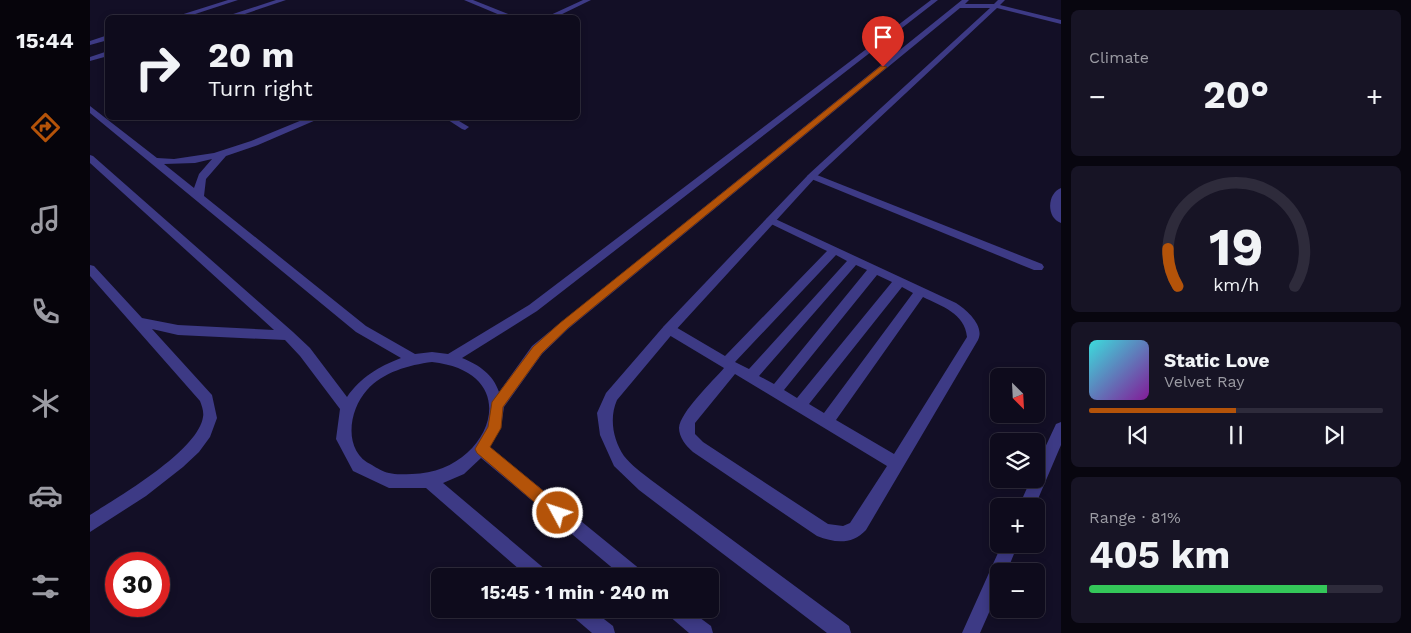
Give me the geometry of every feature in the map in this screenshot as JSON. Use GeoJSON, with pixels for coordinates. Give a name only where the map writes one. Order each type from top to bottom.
{"type":"FeatureCollection","features":[{"type":"Feature","properties":{"kind":"street"},"geometry":{"type":"LineString","coordinates":[[183,15],[223,1],[234,0]]}},
{"type":"Feature","properties":{"kind":"street"},"geometry":{"type":"LineString","coordinates":[[234,15],[283,0]]}},
{"type":"Feature","properties":{"kind":"street"},"geometry":{"type":"LineString","coordinates":[[467,0],[507,15]]}},
{"type":"Feature","properties":{"kind":"street"},"geometry":{"type":"LineString","coordinates":[[554,15],[588,0]]}},
{"type":"Feature","properties":{"kind":"street"},"geometry":{"type":"LineString","coordinates":[[450,359],[533,308],[935,0]]}},
{"type":"Feature","properties":{"kind":"street"},"geometry":{"type":"LineString","coordinates":[[223,1],[250,15]]}},
{"type":"Feature","properties":{"kind":"street"},"geometry":{"type":"LineString","coordinates":[[497,406],[538,350],[564,326],[963,3],[994,2],[1061,22]]}},
{"type":"Feature","properties":{"kind":"street"},"geometry":{"type":"LineString","coordinates":[[842,633],[645,486],[619,461],[608,435],[604,414],[611,397],[669,330],[812,176],[994,2]]}},
{"type":"Feature","properties":{"kind":"street"},"geometry":{"type":"LineString","coordinates":[[90,43],[105,38]]}},
{"type":"Feature","properties":{"kind":"street"},"geometry":{"type":"LineString","coordinates":[[90,59],[105,54]]}},
{"type":"Feature","properties":{"kind":"street"},"geometry":{"type":"LineString","coordinates":[[90,109],[361,329],[413,359]]}},
{"type":"Feature","properties":{"kind":"street"},"geometry":{"type":"LineString","coordinates":[[152,161],[192,161],[224,155],[308,120]]}},
{"type":"Feature","properties":{"kind":"street"},"geometry":{"type":"LineString","coordinates":[[453,120],[465,127]]}},
{"type":"Feature","properties":{"kind":"street"},"geometry":{"type":"LineString","coordinates":[[199,197],[200,180],[214,163],[224,155]]}},
{"type":"Feature","properties":{"kind":"street"},"geometry":{"type":"LineString","coordinates":[[90,158],[288,335],[305,352],[347,408]]}},
{"type":"Feature","properties":{"kind":"street"},"geometry":{"type":"LineString","coordinates":[[812,176],[1038,267]]}},
{"type":"Feature","properties":{"kind":"street"},"geometry":{"type":"LineString","coordinates":[[1060,196],[1054,207],[1056,214],[1061,220]]}},
{"type":"Feature","properties":{"kind":"street"},"geometry":{"type":"LineString","coordinates":[[771,220],[922,291],[962,313],[973,329],[973,337],[896,463],[854,531],[846,535],[824,530],[698,447],[688,437],[686,431],[688,420],[729,365],[834,250]]}},
{"type":"Feature","properties":{"kind":"street"},"geometry":{"type":"LineString","coordinates":[[750,377],[854,260]]}},
{"type":"Feature","properties":{"kind":"street"},"geometry":{"type":"LineString","coordinates":[[90,269],[206,399],[211,417],[199,443],[170,470],[90,524]]}},
{"type":"Feature","properties":{"kind":"street"},"geometry":{"type":"LineString","coordinates":[[775,392],[875,269]]}},
{"type":"Feature","properties":{"kind":"street"},"geometry":{"type":"LineString","coordinates":[[799,406],[900,281]]}},
{"type":"Feature","properties":{"kind":"street"},"geometry":{"type":"LineString","coordinates":[[826,422],[922,291]]}},
{"type":"Feature","properties":{"kind":"street"},"geometry":{"type":"LineString","coordinates":[[138,322],[178,330],[288,335]]}},
{"type":"Feature","properties":{"kind":"street"},"geometry":{"type":"LineString","coordinates":[[669,330],[896,463]]}},
{"type":"Feature","properties":{"kind":"street"},"geometry":{"type":"LineString","coordinates":[[432,357],[450,359],[473,368],[490,384],[497,406],[494,428],[482,449],[458,469],[429,481],[389,481],[358,466],[342,439],[347,408],[362,386],[386,369],[413,359],[432,357]]}},
{"type":"Feature","properties":{"kind":"street"},"geometry":{"type":"LineString","coordinates":[[1030,498],[1061,428]]}},
{"type":"Feature","properties":{"kind":"street"},"geometry":{"type":"LineString","coordinates":[[482,449],[625,568]]}},
{"type":"Feature","properties":{"kind":"street"},"geometry":{"type":"LineString","coordinates":[[429,481],[531,568]]}},
{"type":"Feature","properties":{"kind":"street"},"geometry":{"type":"LineString","coordinates":[[971,632],[1006,553]]}},
{"type":"Feature","properties":{"kind":"street"},"geometry":{"type":"LineString","coordinates":[[588,618],[606,633]]}},
{"type":"Feature","properties":{"kind":"street"},"geometry":{"type":"LineString","coordinates":[[685,618],[704,633]]}},
{"type":"Feature","properties":{"kind":"route"},"geometry":{"type":"LineString","coordinates":[[558,513],[482,449],[494,428],[497,406],[520,372],[538,350],[564,326],[883,67]]}}]}
